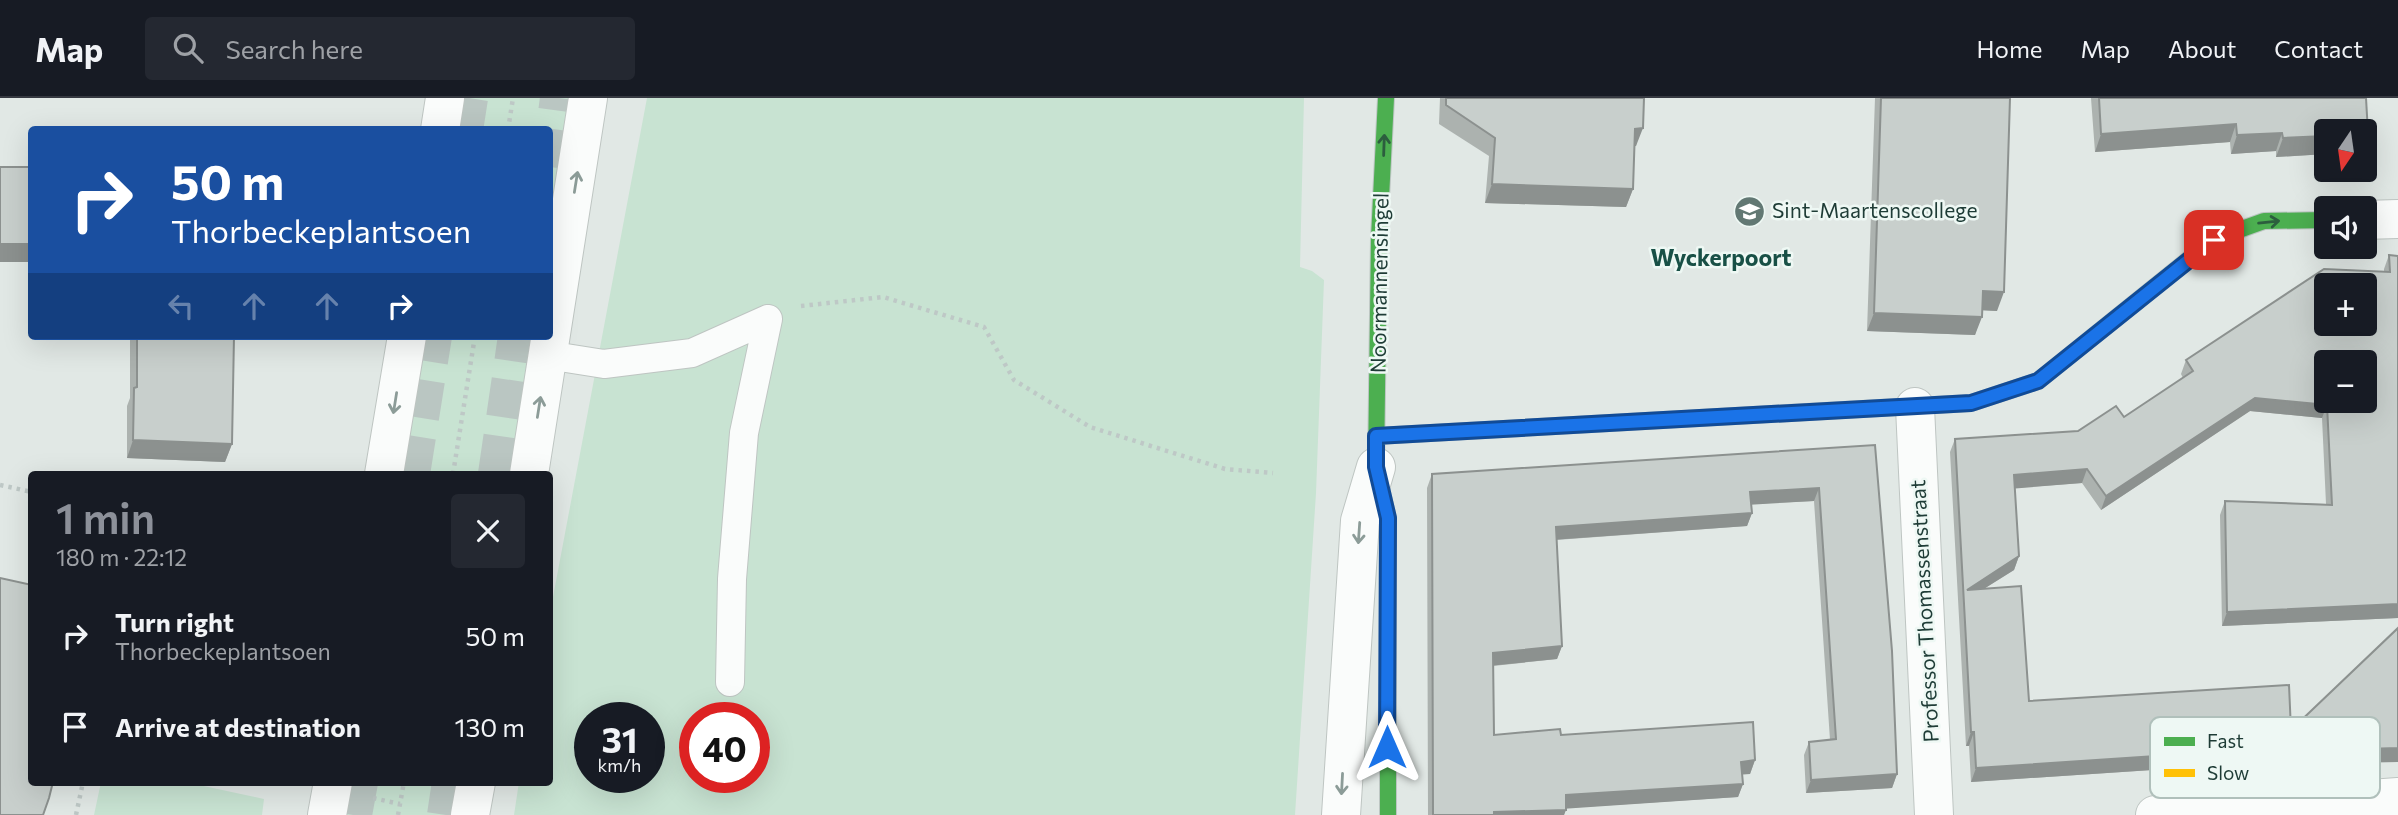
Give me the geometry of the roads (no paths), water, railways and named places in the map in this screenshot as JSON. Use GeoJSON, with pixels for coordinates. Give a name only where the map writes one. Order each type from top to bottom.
{"type":"FeatureCollection","features":[{"type":"Feature","properties":{"kind":"street"},"geometry":{"type":"LineString","coordinates":[[441,126],[445,98]]}},
{"type":"Feature","properties":{"kind":"street"},"geometry":{"type":"LineString","coordinates":[[553,317],[588,98]]}},
{"type":"Feature","properties":{"kind":"street","name":"Noormannensingel"},"geometry":{"type":"LineString","coordinates":[[1386,98],[1379,238],[1376,452],[1388,518],[1388,815]]}},
{"type":"Feature","properties":{"kind":"street"},"geometry":{"type":"LineString","coordinates":[[2377,220],[2398,219]]}},
{"type":"Feature","properties":{"kind":"street"},"geometry":{"type":"LineString","coordinates":[[1376,452],[1971,403],[2038,381],[2214,240],[2264,221],[2314,220]]}},
{"type":"Feature","properties":{"kind":"street"},"geometry":{"type":"LineString","coordinates":[[384,471],[406,340]]}},
{"type":"Feature","properties":{"kind":"street"},"geometry":{"type":"LineString","coordinates":[[529,471],[549,340]]}},
{"type":"Feature","properties":{"kind":"street","name":"Professor Thomassenstraat"},"geometry":{"type":"LineString","coordinates":[[1915,407],[1934,815]]}},
{"type":"Feature","properties":{"kind":"street","name":"Noormannensingel"},"geometry":{"type":"LineString","coordinates":[[1341,815],[1360,521],[1376,452]]}},
{"type":"Feature","properties":{"kind":"street"},"geometry":{"type":"LineString","coordinates":[[327,815],[332,786]]}},
{"type":"Feature","properties":{"kind":"street"},"geometry":{"type":"LineString","coordinates":[[470,815],[475,786]]}},
{"type":"Feature","properties":{"kind":"street"},"geometry":{"type":"LineString","coordinates":[[2155,815],[2398,797]]}},
{"type":"Feature","properties":{"kind":"lane"},"geometry":{"type":"LineString","coordinates":[[547,355],[604,364],[692,353],[768,319],[744,433],[732,579],[730,682]]}},
{"type":"Feature","properties":{"kind":"tunnel"},"geometry":{"type":"LineString","coordinates":[[465,126],[469,98]]}},
{"type":"Feature","properties":{"kind":"tunnel"},"geometry":{"type":"LineString","coordinates":[[553,144],[559,98]]}},
{"type":"Feature","properties":{"kind":"tunnel"},"geometry":{"type":"LineString","coordinates":[[411,471],[432,340]]}},
{"type":"Feature","properties":{"kind":"tunnel"},"geometry":{"type":"LineString","coordinates":[[497,471],[516,340]]}},
{"type":"Feature","properties":{"kind":"tunnel"},"geometry":{"type":"LineString","coordinates":[[353,815],[358,786]]}},
{"type":"Feature","properties":{"kind":"tunnel"},"geometry":{"type":"LineString","coordinates":[[446,815],[450,786]]}},
{"type":"Feature","properties":{"kind":"place","name":"Sint-Maartenscollege"},"geometry":{"type":"Point","coordinates":[1749,211]}},
{"type":"Feature","properties":{"kind":"district","name":"Wyckerpoort"},"geometry":{"type":"Point","coordinates":[1721,258]}}]}
